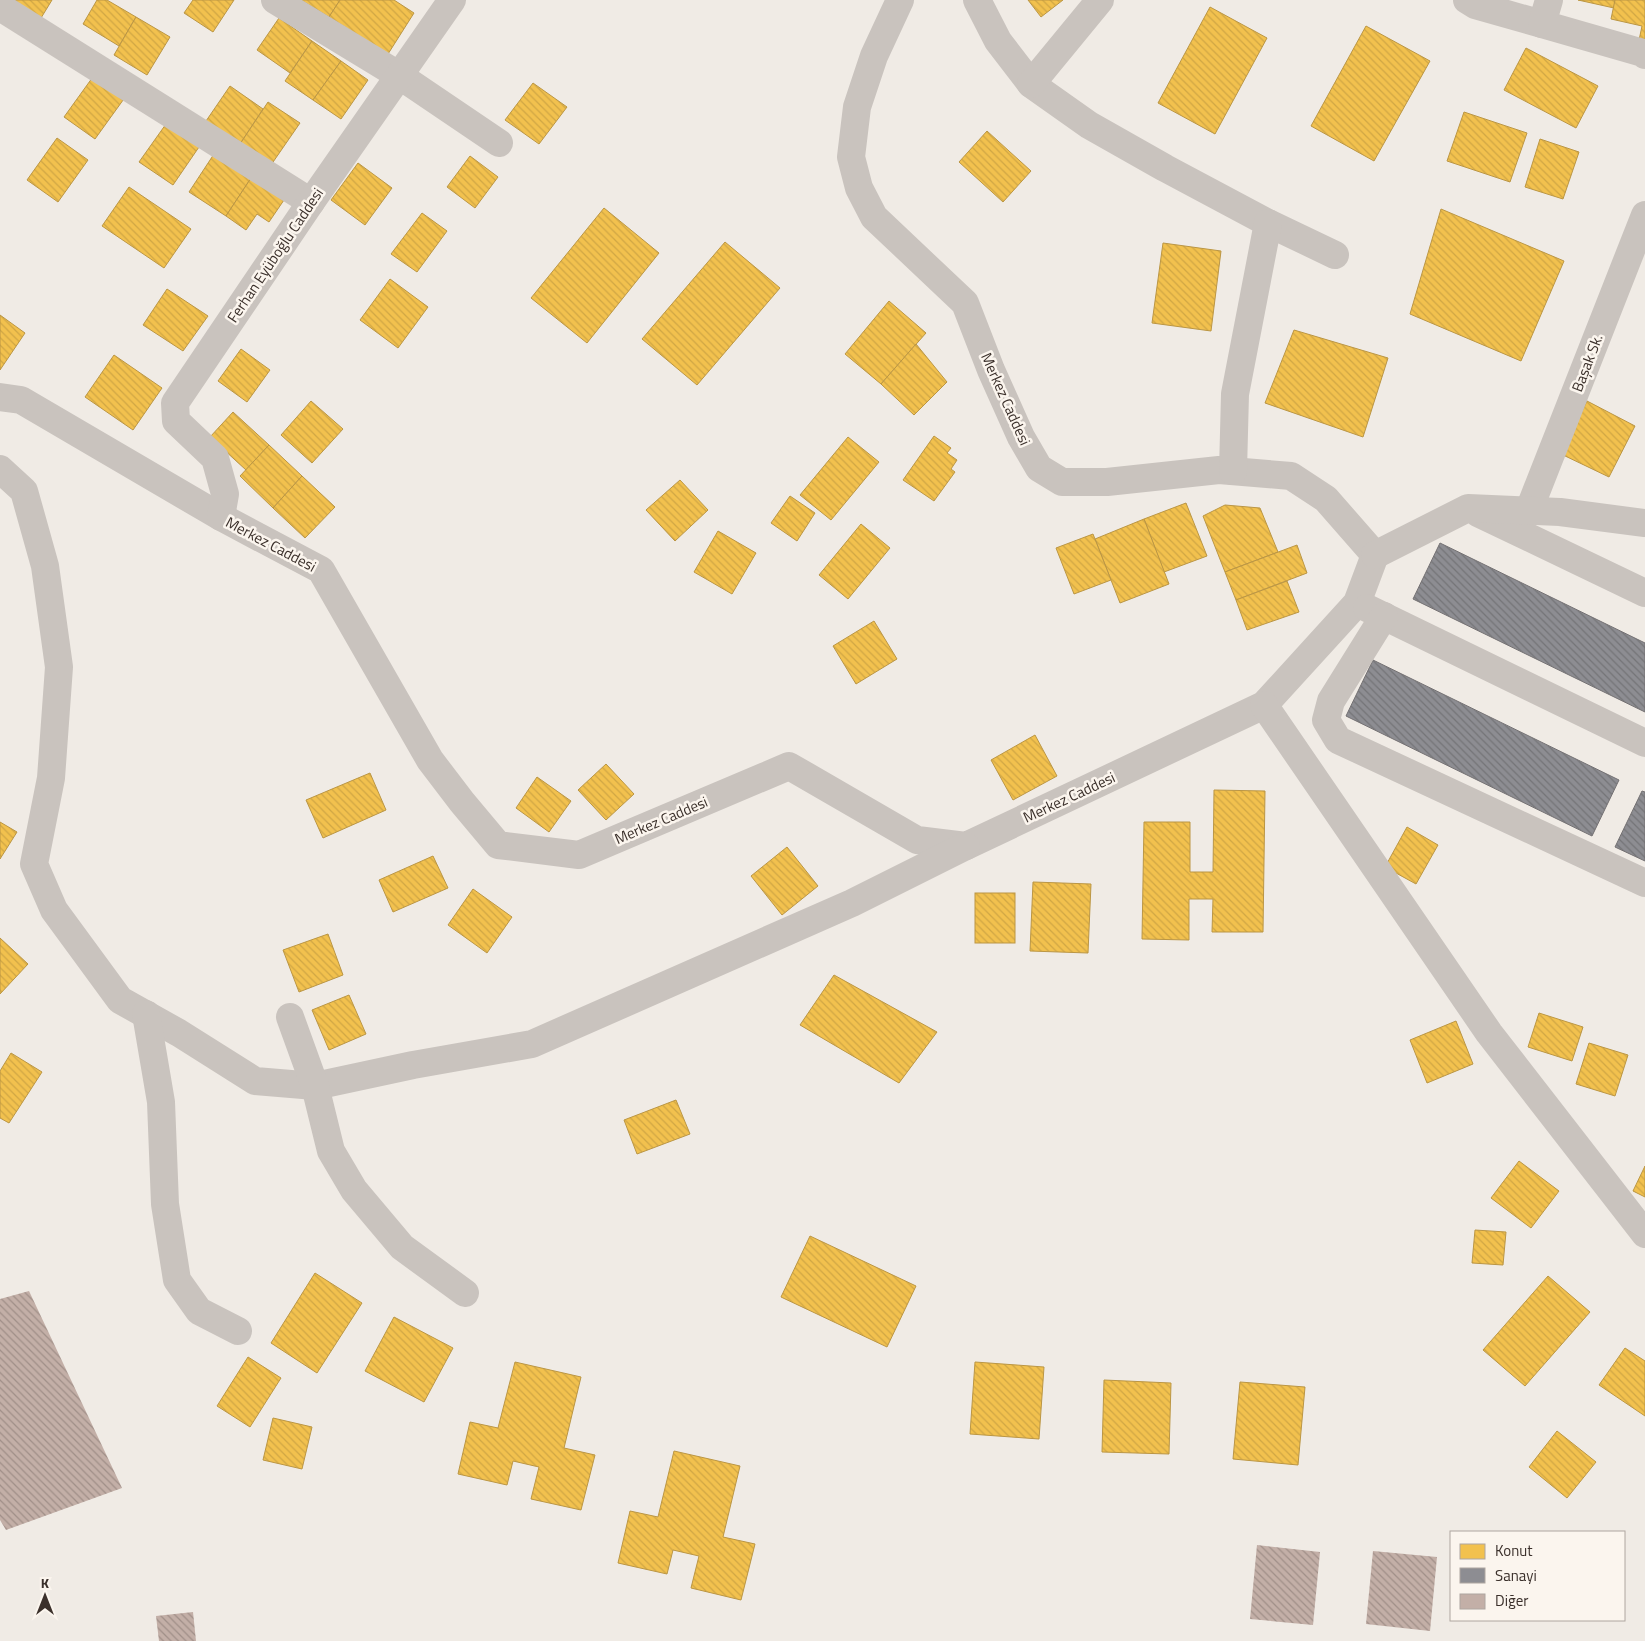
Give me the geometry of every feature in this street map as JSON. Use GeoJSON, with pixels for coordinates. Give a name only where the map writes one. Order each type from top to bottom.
{"type":"FeatureCollection","features":[{"type":"Feature","properties":{"kind":"street"},"geometry":{"type":"LineString","coordinates":[[275,0],[400,76],[500,143]]}},
{"type":"Feature","properties":{"kind":"street","name":"Ferhan Eyüboğlu Caddesi"},"geometry":{"type":"LineString","coordinates":[[221,517],[225,494],[215,458],[176,421],[175,403],[311,202],[452,0]]}},
{"type":"Feature","properties":{"kind":"street","name":"Merkez Caddesi"},"geometry":{"type":"LineString","coordinates":[[0,397],[21,400],[221,517],[321,570],[430,760],[498,845],[579,855],[788,766],[917,840],[966,846],[1264,705],[1357,603],[1375,556],[1326,499],[1290,476],[1219,470],[1106,482],[1062,482],[1039,468],[1021,437],[991,370],[965,303],[874,217],[859,188],[851,156],[857,107],[874,56],[900,0]]}},
{"type":"Feature","properties":{"kind":"street"},"geometry":{"type":"LineString","coordinates":[[977,0],[998,41],[1031,84],[1089,125],[1268,223],[1335,255]]}},
{"type":"Feature","properties":{"kind":"street"},"geometry":{"type":"LineString","coordinates":[[1031,84],[1100,0]]}},
{"type":"Feature","properties":{"kind":"street"},"geometry":{"type":"LineString","coordinates":[[1467,0],[1475,5],[1546,12],[1643,52],[1645,55]]}},
{"type":"Feature","properties":{"kind":"street"},"geometry":{"type":"LineString","coordinates":[[0,7],[311,202]]}},
{"type":"Feature","properties":{"kind":"street","name":"Başak Sk."},"geometry":{"type":"LineString","coordinates":[[1529,510],[1645,215]]}},
{"type":"Feature","properties":{"kind":"street"},"geometry":{"type":"LineString","coordinates":[[1233,471],[1235,394],[1268,223]]}},
{"type":"Feature","properties":{"kind":"street"},"geometry":{"type":"LineString","coordinates":[[0,469],[24,491],[45,566],[59,667],[51,778],[34,864],[54,910],[120,1000],[179,1033],[255,1081],[315,1086],[413,1065],[532,1044],[852,904],[966,846]]}},
{"type":"Feature","properties":{"kind":"street"},"geometry":{"type":"LineString","coordinates":[[1468,508],[1645,593]]}},
{"type":"Feature","properties":{"kind":"street"},"geometry":{"type":"LineString","coordinates":[[1375,556],[1468,508],[1560,512],[1645,523]]}},
{"type":"Feature","properties":{"kind":"street"},"geometry":{"type":"LineString","coordinates":[[1357,603],[1645,743]]}},
{"type":"Feature","properties":{"kind":"street"},"geometry":{"type":"LineString","coordinates":[[1384,616],[1331,701],[1326,720],[1338,740],[1645,883]]}},
{"type":"Feature","properties":{"kind":"street"},"geometry":{"type":"LineString","coordinates":[[1264,705],[1489,1033],[1645,1234]]}},
{"type":"Feature","properties":{"kind":"street"},"geometry":{"type":"LineString","coordinates":[[146,1014],[161,1102],[165,1204],[177,1280],[199,1311],[238,1331]]}},
{"type":"Feature","properties":{"kind":"street"},"geometry":{"type":"LineString","coordinates":[[290,1017],[315,1086],[331,1151],[354,1190],[402,1247],[465,1293]]}},
{"type":"Feature","properties":{"kind":"building: Konut"},"geometry":{"type":"Polygon","coordinates":[[[10,0],[52,0],[41,18],[10,0]]]}},
{"type":"Feature","properties":{"kind":"building: Konut"},"geometry":{"type":"Polygon","coordinates":[[[97,0],[107,0],[136,17],[119,46],[83,24],[97,0]]]}},
{"type":"Feature","properties":{"kind":"building: Konut"},"geometry":{"type":"Polygon","coordinates":[[[193,0],[234,0],[213,32],[184,13],[193,0]]]}},
{"type":"Feature","properties":{"kind":"building: Konut"},"geometry":{"type":"Polygon","coordinates":[[[301,0],[340,0],[329,17],[301,0]]]}},
{"type":"Feature","properties":{"kind":"building: Konut"},"geometry":{"type":"Polygon","coordinates":[[[340,0],[394,0],[414,13],[388,54],[329,17],[340,0]]]}},
{"type":"Feature","properties":{"kind":"building: Konut"},"geometry":{"type":"Polygon","coordinates":[[[1028,0],[1063,0],[1041,17],[1028,0]]]}},
{"type":"Feature","properties":{"kind":"building: Konut"},"geometry":{"type":"Polygon","coordinates":[[[1578,0],[1615,0],[1614,8],[1578,0]]]}},
{"type":"Feature","properties":{"kind":"building: Konut"},"geometry":{"type":"Polygon","coordinates":[[[1615,0],[1645,0],[1645,46],[1638,45],[1642,26],[1611,19],[1615,0]]]}},
{"type":"Feature","properties":{"kind":"building: Konut"},"geometry":{"type":"Polygon","coordinates":[[[1210,7],[1267,38],[1215,134],[1158,103],[1210,7]]]}},
{"type":"Feature","properties":{"kind":"building: Konut"},"geometry":{"type":"Polygon","coordinates":[[[136,17],[170,37],[147,75],[114,55],[136,17]]]}},
{"type":"Feature","properties":{"kind":"building: Konut"},"geometry":{"type":"Polygon","coordinates":[[[279,18],[312,41],[290,73],[257,50],[279,18]]]}},
{"type":"Feature","properties":{"kind":"building: Konut"},"geometry":{"type":"Polygon","coordinates":[[[1366,26],[1430,61],[1374,161],[1311,126],[1366,26]]]}},
{"type":"Feature","properties":{"kind":"building: Konut"},"geometry":{"type":"Polygon","coordinates":[[[312,41],[341,61],[313,100],[285,81],[312,41]]]}},
{"type":"Feature","properties":{"kind":"building: Konut"},"geometry":{"type":"Polygon","coordinates":[[[1526,48],[1598,86],[1576,128],[1504,90],[1526,48]]]}},
{"type":"Feature","properties":{"kind":"building: Konut"},"geometry":{"type":"Polygon","coordinates":[[[341,61],[368,80],[341,119],[313,100],[341,61]]]}},
{"type":"Feature","properties":{"kind":"building: Konut"},"geometry":{"type":"Polygon","coordinates":[[[95,74],[126,96],[95,139],[64,117],[95,74]]]}},
{"type":"Feature","properties":{"kind":"building: Konut"},"geometry":{"type":"Polygon","coordinates":[[[533,83],[567,107],[539,144],[505,120],[533,83]]]}},
{"type":"Feature","properties":{"kind":"building: Konut"},"geometry":{"type":"Polygon","coordinates":[[[230,86],[263,109],[240,144],[206,121],[230,86]]]}},
{"type":"Feature","properties":{"kind":"building: Konut"},"geometry":{"type":"Polygon","coordinates":[[[268,102],[300,123],[271,165],[240,144],[268,102]]]}},
{"type":"Feature","properties":{"kind":"building: Konut"},"geometry":{"type":"Polygon","coordinates":[[[1464,112],[1527,133],[1510,182],[1447,161],[1464,112]]]}},
{"type":"Feature","properties":{"kind":"building: Konut"},"geometry":{"type":"Polygon","coordinates":[[[166,124],[199,147],[173,185],[139,162],[166,124]]]}},
{"type":"Feature","properties":{"kind":"building: Konut"},"geometry":{"type":"Polygon","coordinates":[[[987,131],[1031,171],[1003,202],[959,162],[987,131]]]}},
{"type":"Feature","properties":{"kind":"building: Konut"},"geometry":{"type":"Polygon","coordinates":[[[57,138],[88,160],[58,202],[27,180],[57,138]]]}},
{"type":"Feature","properties":{"kind":"building: Konut"},"geometry":{"type":"Polygon","coordinates":[[[1540,139],[1579,152],[1563,199],[1525,187],[1540,139]]]}},
{"type":"Feature","properties":{"kind":"building: Konut"},"geometry":{"type":"Polygon","coordinates":[[[214,154],[251,178],[226,216],[189,192],[214,154]]]}},
{"type":"Feature","properties":{"kind":"building: Konut"},"geometry":{"type":"Polygon","coordinates":[[[470,156],[498,177],[475,208],[447,187],[470,156]]]}},
{"type":"Feature","properties":{"kind":"building: Konut"},"geometry":{"type":"Polygon","coordinates":[[[358,163],[392,188],[365,225],[331,200],[358,163]]]}},
{"type":"Feature","properties":{"kind":"building: Konut"},"geometry":{"type":"Polygon","coordinates":[[[251,178],[284,200],[269,222],[257,214],[246,230],[226,216],[251,178]]]}},
{"type":"Feature","properties":{"kind":"building: Konut"},"geometry":{"type":"Polygon","coordinates":[[[129,187],[191,229],[164,268],[102,226],[129,187]]]}},
{"type":"Feature","properties":{"kind":"building: Konut"},"geometry":{"type":"Polygon","coordinates":[[[604,208],[659,253],[587,343],[531,298],[604,208]]]}},
{"type":"Feature","properties":{"kind":"building: Konut"},"geometry":{"type":"Polygon","coordinates":[[[1441,209],[1564,261],[1521,361],[1410,314],[1441,209]]]}},
{"type":"Feature","properties":{"kind":"building: Konut"},"geometry":{"type":"Polygon","coordinates":[[[422,213],[447,231],[417,272],[391,254],[422,213]]]}},
{"type":"Feature","properties":{"kind":"building: Konut"},"geometry":{"type":"Polygon","coordinates":[[[725,242],[780,288],[697,385],[642,339],[725,242]]]}},
{"type":"Feature","properties":{"kind":"building: Konut"},"geometry":{"type":"Polygon","coordinates":[[[1163,243],[1221,251],[1211,331],[1152,323],[1163,243]]]}},
{"type":"Feature","properties":{"kind":"building: Konut"},"geometry":{"type":"Polygon","coordinates":[[[390,279],[428,307],[398,348],[360,320],[390,279]]]}},
{"type":"Feature","properties":{"kind":"building: Konut"},"geometry":{"type":"Polygon","coordinates":[[[167,289],[208,316],[183,351],[143,325],[167,289]]]}},
{"type":"Feature","properties":{"kind":"building: Konut"},"geometry":{"type":"Polygon","coordinates":[[[889,301],[926,333],[881,384],[845,354],[889,301]]]}},
{"type":"Feature","properties":{"kind":"building: Konut"},"geometry":{"type":"Polygon","coordinates":[[[0,315],[25,333],[0,370],[0,315]]]}},
{"type":"Feature","properties":{"kind":"building: Konut"},"geometry":{"type":"Polygon","coordinates":[[[1294,330],[1388,358],[1363,437],[1265,403],[1294,330]]]}},
{"type":"Feature","properties":{"kind":"building: Konut"},"geometry":{"type":"Polygon","coordinates":[[[916,344],[947,382],[914,415],[881,384],[916,344]]]}},
{"type":"Feature","properties":{"kind":"building: Konut"},"geometry":{"type":"Polygon","coordinates":[[[241,349],[270,370],[247,402],[218,381],[241,349]]]}},
{"type":"Feature","properties":{"kind":"building: Konut"},"geometry":{"type":"Polygon","coordinates":[[[114,355],[162,388],[133,430],[85,397],[114,355]]]}},
{"type":"Feature","properties":{"kind":"building: Konut"},"geometry":{"type":"Polygon","coordinates":[[[311,401],[343,429],[312,463],[281,435],[311,401]]]}},
{"type":"Feature","properties":{"kind":"building: Konut"},"geometry":{"type":"Polygon","coordinates":[[[1587,401],[1635,426],[1609,477],[1561,454],[1587,401]]]}},
{"type":"Feature","properties":{"kind":"building: Konut"},"geometry":{"type":"Polygon","coordinates":[[[233,412],[269,445],[246,470],[210,437],[233,412]]]}},
{"type":"Feature","properties":{"kind":"building: Konut"},"geometry":{"type":"Polygon","coordinates":[[[934,436],[951,448],[947,453],[957,460],[951,469],[955,472],[934,501],[903,480],[934,436]]]}},
{"type":"Feature","properties":{"kind":"building: Konut"},"geometry":{"type":"Polygon","coordinates":[[[848,437],[879,462],[831,520],[800,495],[848,437]]]}},
{"type":"Feature","properties":{"kind":"building: Konut"},"geometry":{"type":"Polygon","coordinates":[[[269,445],[302,476],[273,508],[240,476],[269,445]]]}},
{"type":"Feature","properties":{"kind":"building: Konut"},"geometry":{"type":"Polygon","coordinates":[[[302,476],[335,507],[305,538],[273,508],[302,476]]]}},
{"type":"Feature","properties":{"kind":"building: Konut"},"geometry":{"type":"Polygon","coordinates":[[[680,480],[708,510],[675,541],[646,510],[680,480]]]}},
{"type":"Feature","properties":{"kind":"building: Konut"},"geometry":{"type":"Polygon","coordinates":[[[790,496],[815,513],[797,541],[771,523],[790,496]]]}},
{"type":"Feature","properties":{"kind":"building: Konut"},"geometry":{"type":"Polygon","coordinates":[[[1186,503],[1207,556],[1164,572],[1144,519],[1186,503]]]}},
{"type":"Feature","properties":{"kind":"building: Konut"},"geometry":{"type":"Polygon","coordinates":[[[1225,505],[1260,508],[1278,552],[1225,572],[1203,516],[1225,505]]]}},
{"type":"Feature","properties":{"kind":"building: Konut"},"geometry":{"type":"Polygon","coordinates":[[[1144,519],[1169,584],[1120,603],[1095,539],[1144,519]]]}},
{"type":"Feature","properties":{"kind":"building: Konut"},"geometry":{"type":"Polygon","coordinates":[[[861,524],[890,548],[848,599],[819,575],[861,524]]]}},
{"type":"Feature","properties":{"kind":"building: Konut"},"geometry":{"type":"Polygon","coordinates":[[[718,531],[756,553],[732,594],[694,572],[718,531]]]}},
{"type":"Feature","properties":{"kind":"building: Konut"},"geometry":{"type":"Polygon","coordinates":[[[1093,534],[1111,580],[1074,594],[1056,548],[1093,534]]]}},
{"type":"Feature","properties":{"kind":"building: Konut"},"geometry":{"type":"Polygon","coordinates":[[[1297,545],[1307,573],[1236,600],[1225,572],[1297,545]]]}},
{"type":"Feature","properties":{"kind":"building: Konut"},"geometry":{"type":"Polygon","coordinates":[[[1287,581],[1299,612],[1247,630],[1236,600],[1287,581]]]}},
{"type":"Feature","properties":{"kind":"building: Konut"},"geometry":{"type":"Polygon","coordinates":[[[874,621],[897,659],[856,684],[833,646],[874,621]]]}},
{"type":"Feature","properties":{"kind":"building: Konut"},"geometry":{"type":"Polygon","coordinates":[[[1035,735],[1057,776],[1013,800],[991,760],[1035,735]]]}},
{"type":"Feature","properties":{"kind":"building: Konut"},"geometry":{"type":"Polygon","coordinates":[[[606,764],[634,794],[606,820],[578,790],[606,764]]]}},
{"type":"Feature","properties":{"kind":"building: Konut"},"geometry":{"type":"Polygon","coordinates":[[[370,773],[386,810],[323,838],[306,800],[370,773]]]}},
{"type":"Feature","properties":{"kind":"building: Konut"},"geometry":{"type":"Polygon","coordinates":[[[537,777],[571,801],[549,832],[516,808],[537,777]]]}},
{"type":"Feature","properties":{"kind":"building: Konut"},"geometry":{"type":"Polygon","coordinates":[[[1214,790],[1265,791],[1263,932],[1212,932],[1213,899],[1189,899],[1189,940],[1142,939],[1144,822],[1190,822],[1190,872],[1213,872],[1214,790]]]}},
{"type":"Feature","properties":{"kind":"building: Konut"},"geometry":{"type":"Polygon","coordinates":[[[0,822],[17,832],[0,859],[0,822]]]}},
{"type":"Feature","properties":{"kind":"building: Konut"},"geometry":{"type":"Polygon","coordinates":[[[1407,827],[1438,845],[1416,884],[1385,867],[1407,827]]]}},
{"type":"Feature","properties":{"kind":"building: Konut"},"geometry":{"type":"Polygon","coordinates":[[[787,847],[818,886],[782,915],[751,876],[787,847]]]}},
{"type":"Feature","properties":{"kind":"building: Konut"},"geometry":{"type":"Polygon","coordinates":[[[433,856],[448,888],[393,912],[379,880],[433,856]]]}},
{"type":"Feature","properties":{"kind":"building: Konut"},"geometry":{"type":"Polygon","coordinates":[[[1033,882],[1091,884],[1088,953],[1030,951],[1033,882]]]}},
{"type":"Feature","properties":{"kind":"building: Konut"},"geometry":{"type":"Polygon","coordinates":[[[473,889],[512,917],[487,953],[448,925],[473,889]]]}},
{"type":"Feature","properties":{"kind":"building: Konut"},"geometry":{"type":"Polygon","coordinates":[[[975,893],[1015,893],[1015,943],[975,943],[975,893]]]}},
{"type":"Feature","properties":{"kind":"building: Konut"},"geometry":{"type":"Polygon","coordinates":[[[328,934],[343,975],[299,992],[283,950],[328,934]]]}},
{"type":"Feature","properties":{"kind":"building: Konut"},"geometry":{"type":"Polygon","coordinates":[[[0,938],[28,964],[0,994],[0,938]]]}},
{"type":"Feature","properties":{"kind":"building: Konut"},"geometry":{"type":"Polygon","coordinates":[[[834,975],[937,1032],[899,1083],[800,1025],[834,975]]]}},
{"type":"Feature","properties":{"kind":"building: Konut"},"geometry":{"type":"Polygon","coordinates":[[[349,995],[366,1034],[329,1050],[312,1010],[349,995]]]}},
{"type":"Feature","properties":{"kind":"building: Konut"},"geometry":{"type":"Polygon","coordinates":[[[1539,1013],[1583,1027],[1572,1061],[1528,1047],[1539,1013]]]}},
{"type":"Feature","properties":{"kind":"building: Konut"},"geometry":{"type":"Polygon","coordinates":[[[1456,1021],[1473,1064],[1427,1083],[1410,1040],[1456,1021]]]}},
{"type":"Feature","properties":{"kind":"building: Konut"},"geometry":{"type":"Polygon","coordinates":[[[1589,1043],[1628,1055],[1615,1096],[1576,1084],[1589,1043]]]}},
{"type":"Feature","properties":{"kind":"building: Konut"},"geometry":{"type":"Polygon","coordinates":[[[11,1053],[42,1072],[9,1123],[0,1118],[0,1071],[11,1053]]]}},
{"type":"Feature","properties":{"kind":"building: Konut"},"geometry":{"type":"Polygon","coordinates":[[[676,1100],[690,1134],[637,1154],[624,1120],[676,1100]]]}},
{"type":"Feature","properties":{"kind":"building: Konut"},"geometry":{"type":"Polygon","coordinates":[[[1519,1161],[1559,1191],[1531,1228],[1491,1198],[1519,1161]]]}},
{"type":"Feature","properties":{"kind":"building: Konut"},"geometry":{"type":"Polygon","coordinates":[[[1645,1166],[1645,1197],[1633,1191],[1645,1166]]]}},
{"type":"Feature","properties":{"kind":"building: Konut"},"geometry":{"type":"Polygon","coordinates":[[[1475,1230],[1506,1232],[1503,1265],[1472,1263],[1475,1230]]]}},
{"type":"Feature","properties":{"kind":"building: Konut"},"geometry":{"type":"Polygon","coordinates":[[[810,1236],[916,1286],[887,1347],[781,1297],[810,1236]]]}},
{"type":"Feature","properties":{"kind":"building: Konut"},"geometry":{"type":"Polygon","coordinates":[[[315,1273],[362,1303],[317,1373],[271,1343],[315,1273]]]}},
{"type":"Feature","properties":{"kind":"building: Konut"},"geometry":{"type":"Polygon","coordinates":[[[1548,1276],[1590,1312],[1525,1386],[1483,1350],[1548,1276]]]}},
{"type":"Feature","properties":{"kind":"building: Konut"},"geometry":{"type":"Polygon","coordinates":[[[394,1317],[453,1348],[424,1402],[365,1371],[394,1317]]]}},
{"type":"Feature","properties":{"kind":"building: Konut"},"geometry":{"type":"Polygon","coordinates":[[[1625,1348],[1645,1361],[1645,1416],[1599,1385],[1625,1348]]]}},
{"type":"Feature","properties":{"kind":"building: Konut"},"geometry":{"type":"Polygon","coordinates":[[[248,1357],[281,1378],[250,1427],[217,1406],[248,1357]]]}},
{"type":"Feature","properties":{"kind":"building: Konut"},"geometry":{"type":"Polygon","coordinates":[[[515,1362],[581,1377],[564,1448],[595,1455],[581,1510],[531,1499],[539,1467],[513,1461],[507,1485],[458,1474],[470,1422],[498,1428],[515,1362]]]}},
{"type":"Feature","properties":{"kind":"building: Konut"},"geometry":{"type":"Polygon","coordinates":[[[975,1362],[1044,1367],[1039,1439],[970,1434],[975,1362]]]}},
{"type":"Feature","properties":{"kind":"building: Konut"},"geometry":{"type":"Polygon","coordinates":[[[1104,1380],[1171,1383],[1169,1454],[1102,1452],[1104,1380]]]}},
{"type":"Feature","properties":{"kind":"building: Konut"},"geometry":{"type":"Polygon","coordinates":[[[1240,1382],[1305,1387],[1298,1465],[1233,1459],[1240,1382]]]}},
{"type":"Feature","properties":{"kind":"building: Konut"},"geometry":{"type":"Polygon","coordinates":[[[273,1418],[312,1427],[302,1469],[263,1460],[273,1418]]]}},
{"type":"Feature","properties":{"kind":"building: Konut"},"geometry":{"type":"Polygon","coordinates":[[[1557,1431],[1596,1462],[1567,1498],[1529,1467],[1557,1431]]]}},
{"type":"Feature","properties":{"kind":"building: Konut"},"geometry":{"type":"Polygon","coordinates":[[[674,1451],[740,1466],[723,1537],[755,1544],[741,1600],[691,1588],[699,1556],[673,1550],[667,1574],[618,1563],[630,1511],[658,1517],[674,1451]]]}},
{"type":"Feature","properties":{"kind":"building: Sanayi"},"geometry":{"type":"Polygon","coordinates":[[[1440,543],[1645,643],[1645,712],[1413,599],[1440,543]]]}},
{"type":"Feature","properties":{"kind":"building: Sanayi"},"geometry":{"type":"Polygon","coordinates":[[[1373,660],[1619,780],[1592,836],[1346,716],[1373,660]]]}},
{"type":"Feature","properties":{"kind":"building: Sanayi"},"geometry":{"type":"Polygon","coordinates":[[[1642,791],[1645,792],[1645,861],[1615,847],[1642,791]]]}},
{"type":"Feature","properties":{"kind":"building: Diğer"},"geometry":{"type":"Polygon","coordinates":[[[29,1291],[122,1488],[6,1530],[0,1520],[0,1299],[29,1291]]]}},
{"type":"Feature","properties":{"kind":"building: Diğer"},"geometry":{"type":"Polygon","coordinates":[[[1257,1545],[1320,1552],[1313,1625],[1250,1619],[1257,1545]]]}},
{"type":"Feature","properties":{"kind":"building: Diğer"},"geometry":{"type":"Polygon","coordinates":[[[1373,1551],[1437,1557],[1430,1631],[1366,1624],[1373,1551]]]}},
{"type":"Feature","properties":{"kind":"building: Diğer"},"geometry":{"type":"Polygon","coordinates":[[[193,1612],[196,1641],[159,1641],[156,1616],[193,1612]]]}}]}
